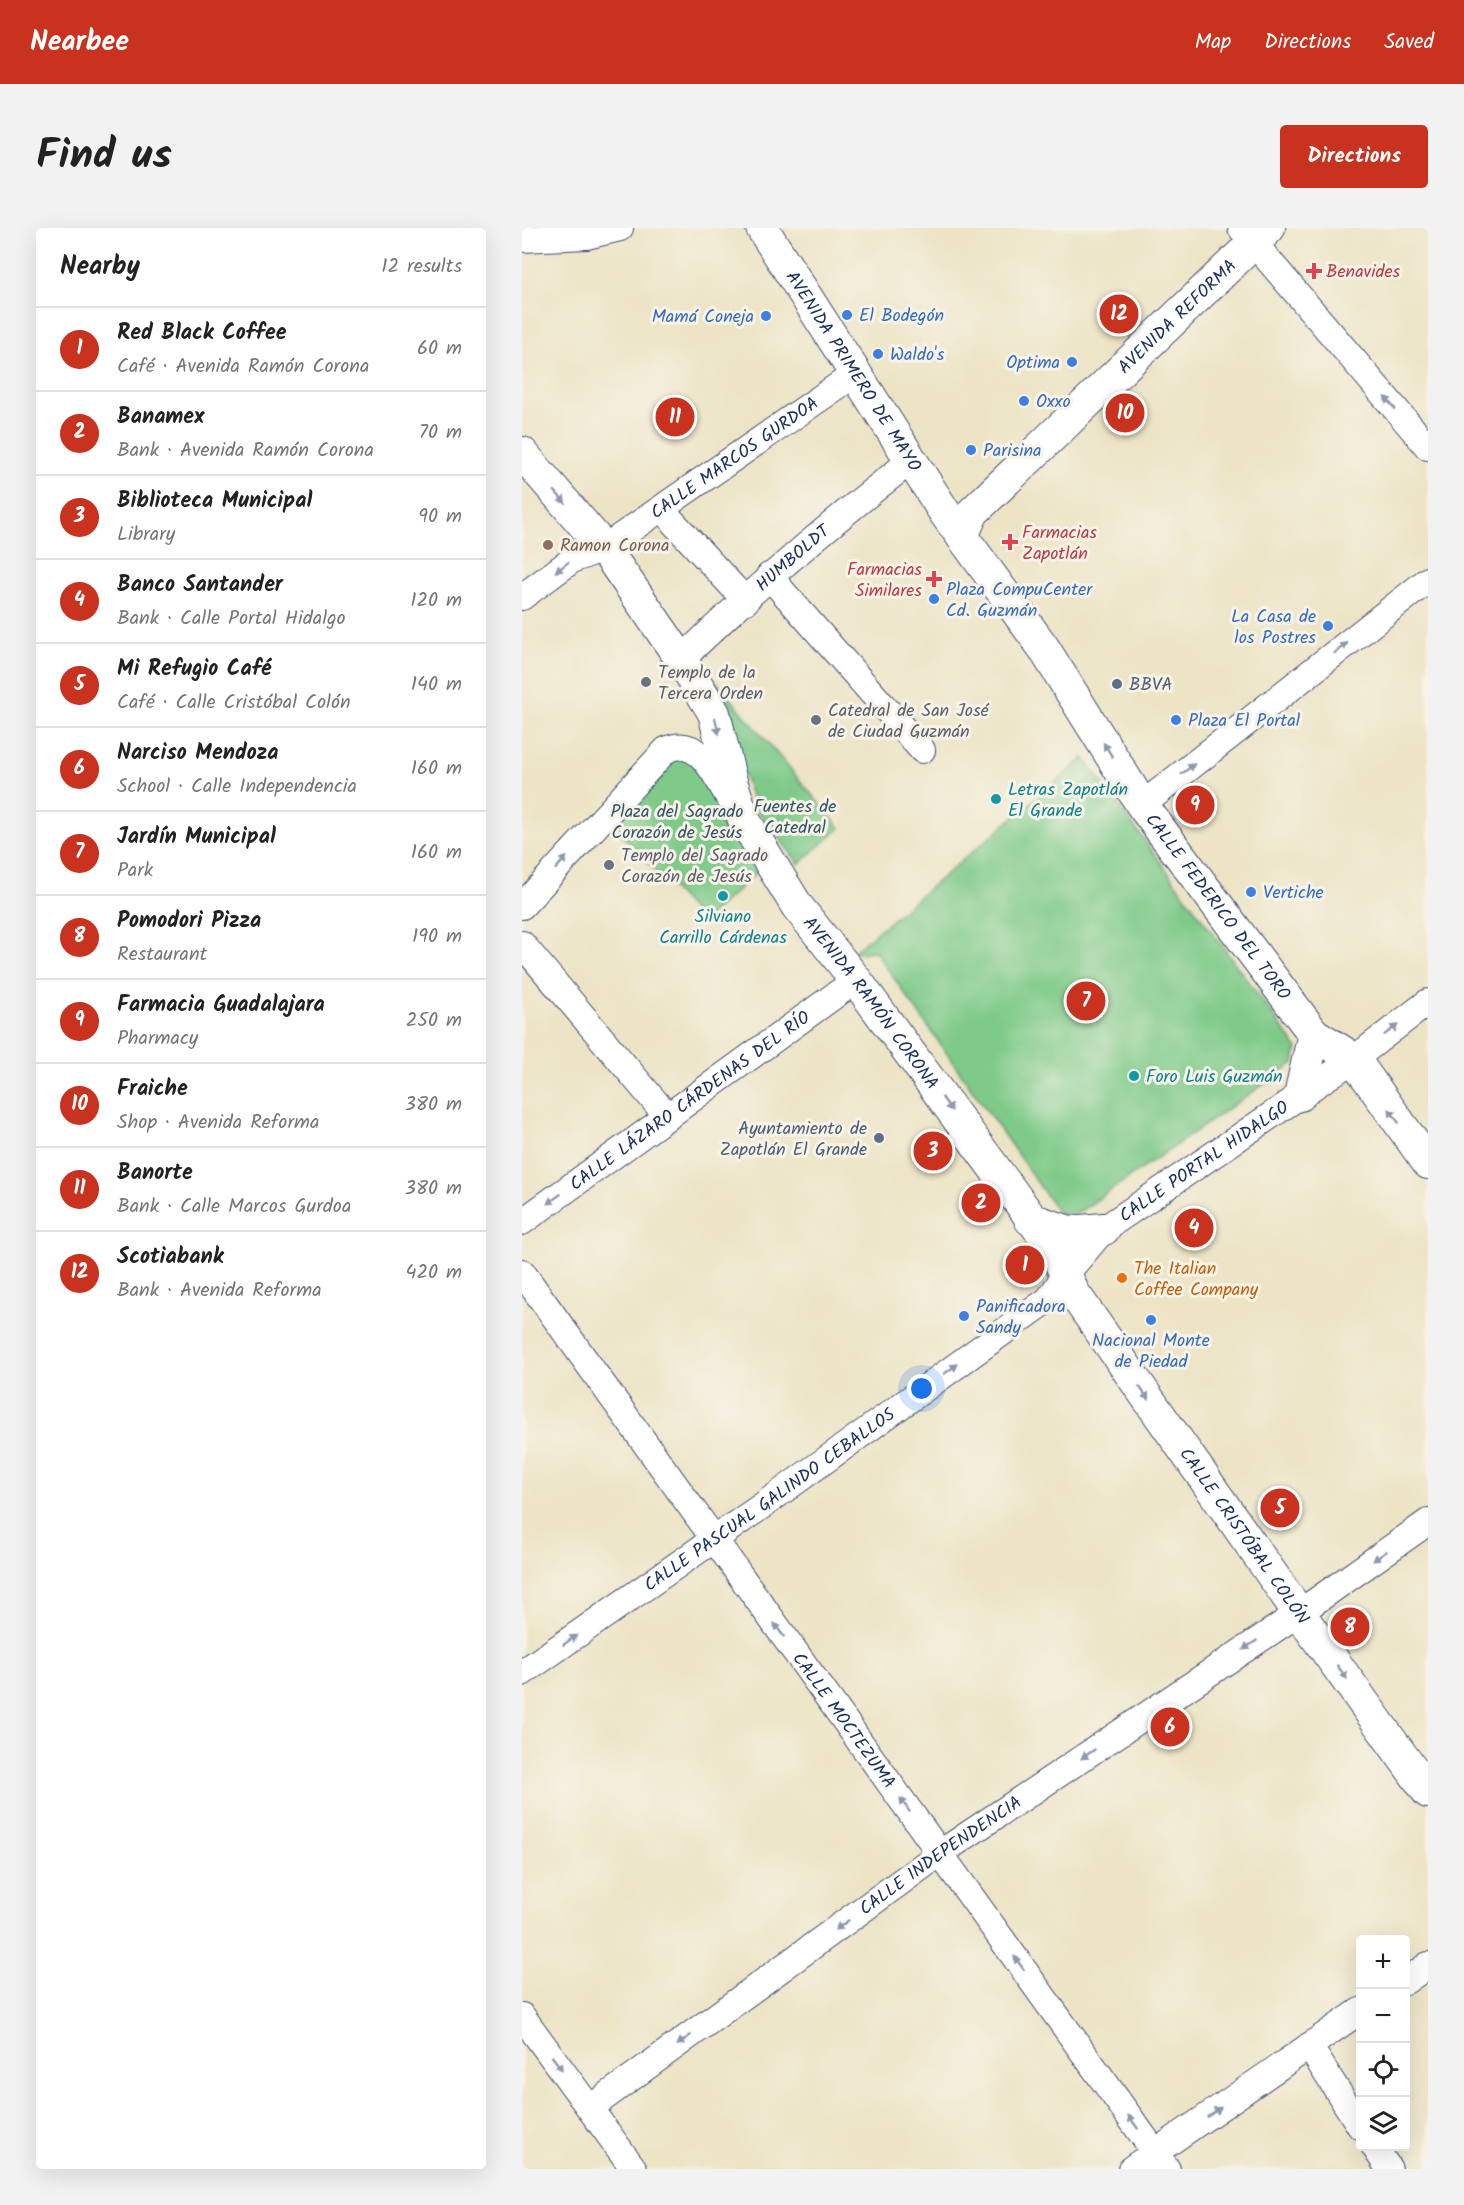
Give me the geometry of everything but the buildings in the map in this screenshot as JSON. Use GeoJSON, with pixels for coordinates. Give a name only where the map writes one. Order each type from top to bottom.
{"type":"FeatureCollection","features":[{"type":"Feature","properties":{"kind":"main road","name":"AVENIDA PRIMERO DE MAYO"},"geometry":{"type":"LineString","coordinates":[[762,228],[954,524]]}},
{"type":"Feature","properties":{"kind":"main road","name":"AVENIDA REFORMA"},"geometry":{"type":"LineString","coordinates":[[954,524],[973,512],[1251,232]]}},
{"type":"Feature","properties":{"kind":"main road","name":"AVENIDA RAMÓN CORONA"},"geometry":{"type":"LineString","coordinates":[[522,453],[604,548],[681,659],[714,713],[730,778],[744,820],[797,906],[856,980],[1056,1252],[1065,1275]]}},
{"type":"Feature","properties":{"kind":"main road","name":"CALLE FEDERICO DEL TORO"},"geometry":{"type":"LineString","coordinates":[[954,524],[1043,647],[1142,805],[1314,1034],[1353,1059],[1428,1163]]}},
{"type":"Feature","properties":{"kind":"main road"},"geometry":{"type":"LineString","coordinates":[[1300,1095],[1314,1034]]}},
{"type":"Feature","properties":{"kind":"main road"},"geometry":{"type":"LineString","coordinates":[[1030,1218],[1069,1232],[1104,1229]]}},
{"type":"Feature","properties":{"kind":"main road","name":"CALLE CRISTÓBAL COLÓN"},"geometry":{"type":"LineString","coordinates":[[1065,1275],[1073,1292],[1428,1792]]}},
{"type":"Feature","properties":{"kind":"street"},"geometry":{"type":"LineString","coordinates":[[522,239],[586,236],[620,228]]}},
{"type":"Feature","properties":{"kind":"street"},"geometry":{"type":"LineString","coordinates":[[1251,232],[1428,447]]}},
{"type":"Feature","properties":{"kind":"street","name":"CALLE MARCOS GURDOA"},"geometry":{"type":"LineString","coordinates":[[522,597],[572,560],[604,548],[855,374]]}},
{"type":"Feature","properties":{"kind":"street","name":"HUMBOLDT"},"geometry":{"type":"LineString","coordinates":[[689,652],[769,576],[899,470]]}},
{"type":"Feature","properties":{"kind":"street"},"geometry":{"type":"LineString","coordinates":[[673,522],[746,600]]}},
{"type":"Feature","properties":{"kind":"street"},"geometry":{"type":"LineString","coordinates":[[769,576],[922,750]]}},
{"type":"Feature","properties":{"kind":"street"},"geometry":{"type":"LineString","coordinates":[[1142,805],[1428,580]]}},
{"type":"Feature","properties":{"kind":"street"},"geometry":{"type":"LineString","coordinates":[[522,906],[660,754],[672,747],[688,747],[702,757],[744,820]]}},
{"type":"Feature","properties":{"kind":"street"},"geometry":{"type":"LineString","coordinates":[[522,944],[668,1117]]}},
{"type":"Feature","properties":{"kind":"street","name":"CALLE LÁZARO CÁRDENAS DEL RÍO"},"geometry":{"type":"LineString","coordinates":[[522,1222],[856,980]]}},
{"type":"Feature","properties":{"kind":"street","name":"CALLE PORTAL HIDALGO"},"geometry":{"type":"LineString","coordinates":[[1065,1275],[1104,1229],[1353,1059],[1428,1002]]}},
{"type":"Feature","properties":{"kind":"street","name":"CALLE MOCTEZUMA"},"geometry":{"type":"LineString","coordinates":[[522,1272],[1161,2161]]}},
{"type":"Feature","properties":{"kind":"street","name":"CALLE PASCUAL GALINDO CEBALLOS"},"geometry":{"type":"LineString","coordinates":[[522,1673],[1049,1299],[1065,1275]]}},
{"type":"Feature","properties":{"kind":"street","name":"CALLE INDEPENDENCIA"},"geometry":{"type":"LineString","coordinates":[[590,2108],[939,1854],[1299,1613],[1428,1522]]}},
{"type":"Feature","properties":{"kind":"street"},"geometry":{"type":"LineString","coordinates":[[1410,1978],[1428,1965]]}},
{"type":"Feature","properties":{"kind":"street"},"geometry":{"type":"LineString","coordinates":[[1131,2169],[1161,2161],[1309,2046],[1356,2014]]}},
{"type":"Feature","properties":{"kind":"street"},"geometry":{"type":"LineString","coordinates":[[526,2030],[590,2108],[634,2169]]}},
{"type":"Feature","properties":{"kind":"street"},"geometry":{"type":"LineString","coordinates":[[1309,2046],[1356,2120]]}},
{"type":"Feature","properties":{"kind":"street"},"geometry":{"type":"LineString","coordinates":[[1377,2151],[1389,2169]]}},
{"type":"Feature","properties":{"kind":"green space","name":"Fuentes de Catedral"},"geometry":{"type":"Polygon","coordinates":[[[714,679],[840,828],[799,864],[754,806],[714,679]]]}},
{"type":"Feature","properties":{"kind":"green space","name":"Plaza del Sagrado Corazón de Jesús"},"geometry":{"type":"Polygon","coordinates":[[[669,757],[693,759],[760,869],[703,922],[609,821],[669,757]]]}},
{"type":"Feature","properties":{"kind":"green space"},"geometry":{"type":"Polygon","coordinates":[[[1084,758],[1297,1048],[1294,1063],[1075,1215],[1060,1215],[875,951],[851,954],[1084,758]]]}},
{"type":"Feature","properties":{"kind":"place","name":"Benavides"},"geometry":{"type":"Point","coordinates":[1314,271]}},
{"type":"Feature","properties":{"kind":"place","name":"Scotiabank"},"geometry":{"type":"Point","coordinates":[1119,314]}},
{"type":"Feature","properties":{"kind":"place","name":"El Bodegón"},"geometry":{"type":"Point","coordinates":[847,315]}},
{"type":"Feature","properties":{"kind":"place","name":"Mamá Coneja"},"geometry":{"type":"Point","coordinates":[766,316]}},
{"type":"Feature","properties":{"kind":"place","name":"Waldo's"},"geometry":{"type":"Point","coordinates":[878,354]}},
{"type":"Feature","properties":{"kind":"place","name":"Optima"},"geometry":{"type":"Point","coordinates":[1072,362]}},
{"type":"Feature","properties":{"kind":"place","name":"Oxxo"},"geometry":{"type":"Point","coordinates":[1024,401]}},
{"type":"Feature","properties":{"kind":"place","name":"Fraiche"},"geometry":{"type":"Point","coordinates":[1125,413]}},
{"type":"Feature","properties":{"kind":"place","name":"Banorte"},"geometry":{"type":"Point","coordinates":[675,417]}},
{"type":"Feature","properties":{"kind":"place","name":"Parisina"},"geometry":{"type":"Point","coordinates":[971,450]}},
{"type":"Feature","properties":{"kind":"place","name":"Farmacias Zapotlán"},"geometry":{"type":"Point","coordinates":[1010,542]}},
{"type":"Feature","properties":{"kind":"place","name":"Ramon Corona"},"geometry":{"type":"Point","coordinates":[548,545]}},
{"type":"Feature","properties":{"kind":"place","name":"Farmacias Similares"},"geometry":{"type":"Point","coordinates":[934,579]}},
{"type":"Feature","properties":{"kind":"place","name":"Plaza CompuCenter Cd. Guzmán"},"geometry":{"type":"Point","coordinates":[934,599]}},
{"type":"Feature","properties":{"kind":"place","name":"La Casa de los Postres"},"geometry":{"type":"Point","coordinates":[1328,626]}},
{"type":"Feature","properties":{"kind":"place","name":"Templo de la Tercera Orden"},"geometry":{"type":"Point","coordinates":[646,682]}},
{"type":"Feature","properties":{"kind":"place","name":"BBVA"},"geometry":{"type":"Point","coordinates":[1117,684]}},
{"type":"Feature","properties":{"kind":"place","name":"Catedral de San José de Ciudad Guzmán"},"geometry":{"type":"Point","coordinates":[816,720]}},
{"type":"Feature","properties":{"kind":"place","name":"Plaza El Portal"},"geometry":{"type":"Point","coordinates":[1176,720]}},
{"type":"Feature","properties":{"kind":"place","name":"Letras Zapotlán El Grande"},"geometry":{"type":"Point","coordinates":[996,799]}},
{"type":"Feature","properties":{"kind":"place","name":"Farmacia Guadalajara"},"geometry":{"type":"Point","coordinates":[1195,805]}},
{"type":"Feature","properties":{"kind":"place","name":"Templo del Sagrado Corazón de Jesús"},"geometry":{"type":"Point","coordinates":[609,865]}},
{"type":"Feature","properties":{"kind":"place","name":"Vertiche"},"geometry":{"type":"Point","coordinates":[1251,892]}},
{"type":"Feature","properties":{"kind":"place","name":"Silviano Carrillo Cárdenas"},"geometry":{"type":"Point","coordinates":[723,896]}},
{"type":"Feature","properties":{"kind":"place","name":"Jardín Municipal"},"geometry":{"type":"Point","coordinates":[1086,1001]}},
{"type":"Feature","properties":{"kind":"place","name":"Foro Luis Guzmán"},"geometry":{"type":"Point","coordinates":[1134,1076]}},
{"type":"Feature","properties":{"kind":"place","name":"Ayuntamiento de Zapotlán El Grande"},"geometry":{"type":"Point","coordinates":[879,1138]}},
{"type":"Feature","properties":{"kind":"place","name":"Biblioteca Municipal"},"geometry":{"type":"Point","coordinates":[933,1151]}},
{"type":"Feature","properties":{"kind":"place","name":"Banamex"},"geometry":{"type":"Point","coordinates":[981,1203]}},
{"type":"Feature","properties":{"kind":"place","name":"Banco Santander"},"geometry":{"type":"Point","coordinates":[1194,1228]}},
{"type":"Feature","properties":{"kind":"place","name":"Red Black Coffee"},"geometry":{"type":"Point","coordinates":[1025,1265]}},
{"type":"Feature","properties":{"kind":"place","name":"The Italian Coffee Company"},"geometry":{"type":"Point","coordinates":[1122,1278]}},
{"type":"Feature","properties":{"kind":"place","name":"Panificadora Sandy"},"geometry":{"type":"Point","coordinates":[964,1316]}},
{"type":"Feature","properties":{"kind":"place","name":"Nacional Monte de Piedad"},"geometry":{"type":"Point","coordinates":[1151,1320]}},
{"type":"Feature","properties":{"kind":"place","name":"Mi Refugio Café"},"geometry":{"type":"Point","coordinates":[1280,1508]}},
{"type":"Feature","properties":{"kind":"place","name":"Pomodori Pizza"},"geometry":{"type":"Point","coordinates":[1350,1627]}},
{"type":"Feature","properties":{"kind":"place","name":"Narciso Mendoza"},"geometry":{"type":"Point","coordinates":[1170,1727]}}]}
